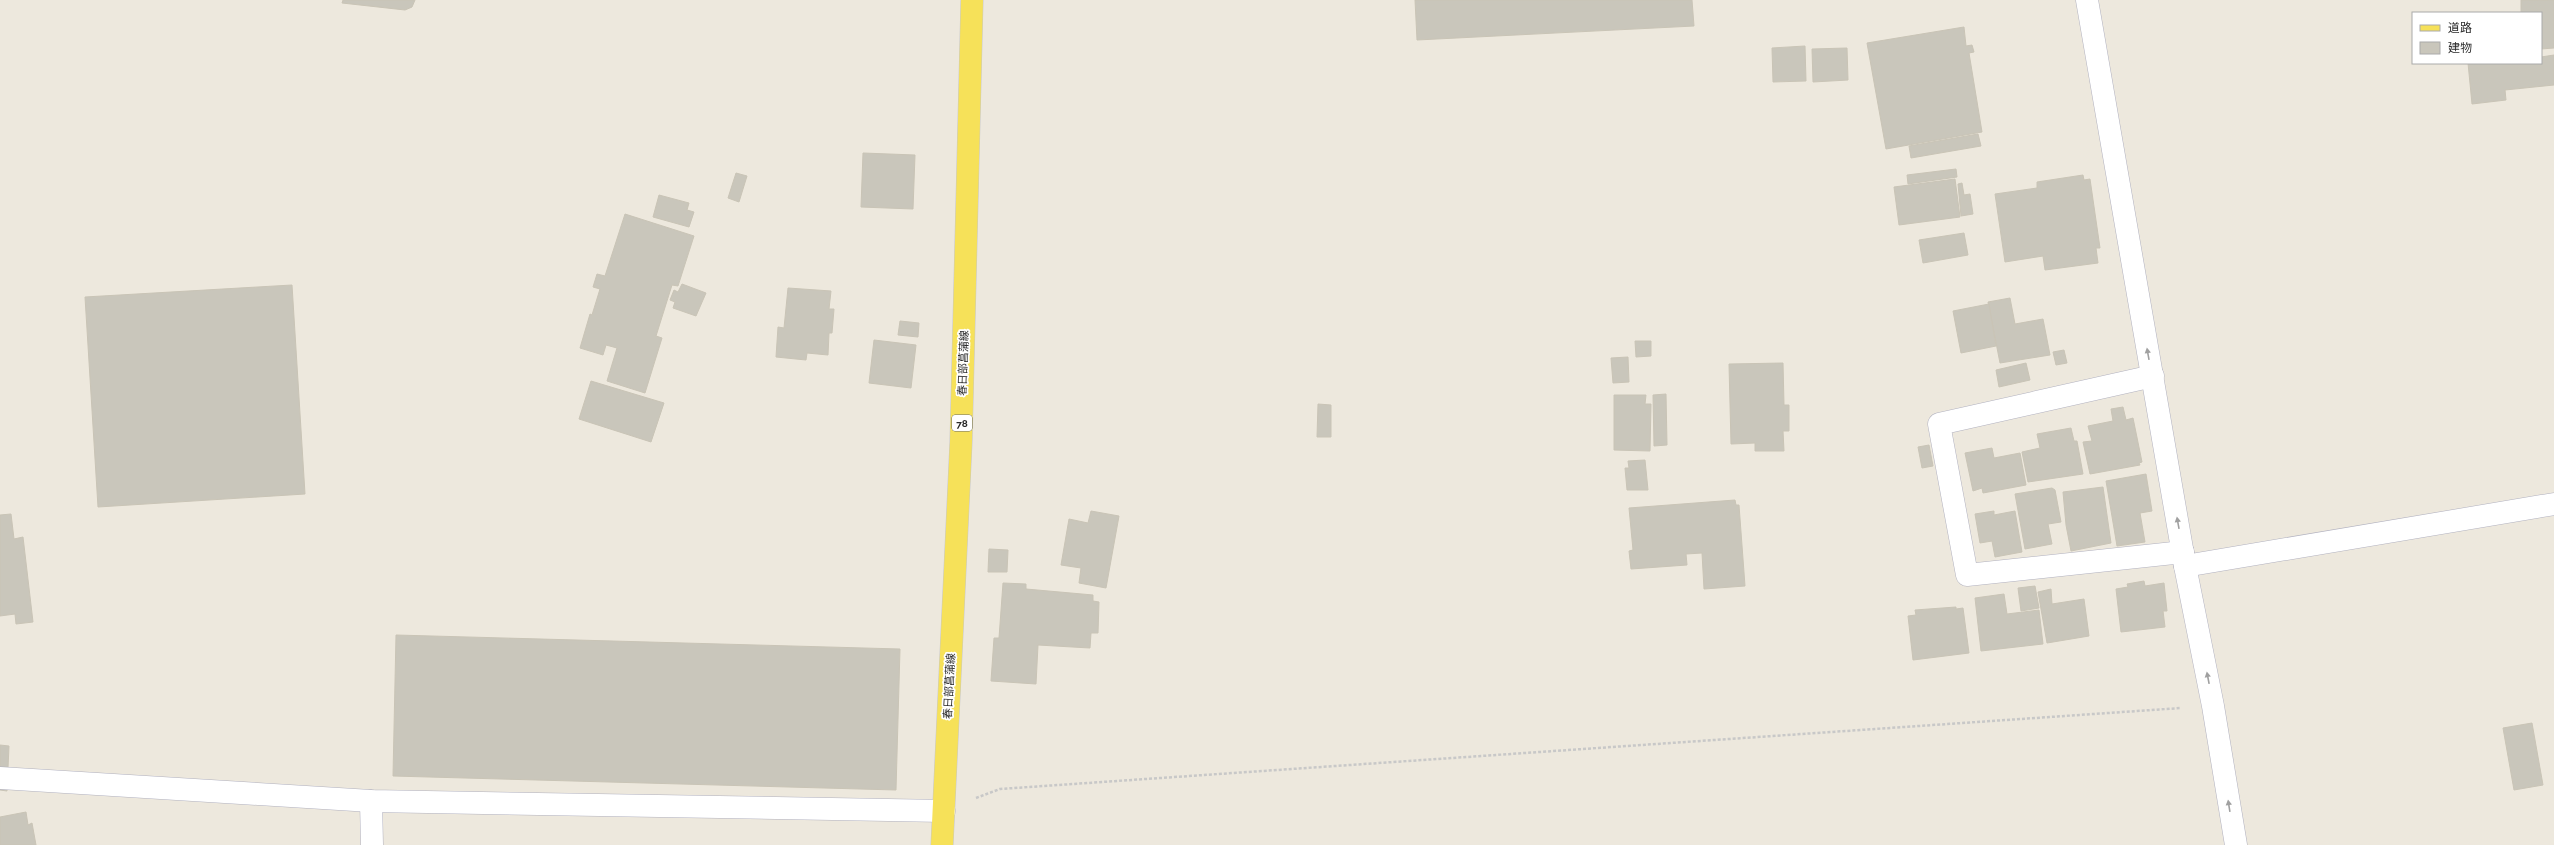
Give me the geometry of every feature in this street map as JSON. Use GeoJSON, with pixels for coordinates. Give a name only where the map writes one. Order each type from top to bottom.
{"type":"FeatureCollection","features":[{"type":"Feature","properties":{"kind":"main road","name":"春日部菖蒲線"},"geometry":{"type":"LineString","coordinates":[[942,845],[961,442],[972,0]]}},
{"type":"Feature","properties":{"kind":"street"},"geometry":{"type":"LineString","coordinates":[[2087,0],[2184,559],[2213,706],[2236,845]]}},
{"type":"Feature","properties":{"kind":"street"},"geometry":{"type":"LineString","coordinates":[[2153,376],[1939,424],[1967,574],[2184,559],[2554,504]]}},
{"type":"Feature","properties":{"kind":"street"},"geometry":{"type":"LineString","coordinates":[[0,778],[371,801],[944,811]]}},
{"type":"Feature","properties":{"kind":"street"},"geometry":{"type":"LineString","coordinates":[[371,801],[372,845]]}},
{"type":"Feature","properties":{"kind":"path"},"geometry":{"type":"LineString","coordinates":[[944,811],[1000,789],[2213,706]]}},
{"type":"Feature","properties":{"kind":"building"},"geometry":{"type":"Polygon","coordinates":[[[343,0],[415,0],[412,7],[405,10],[342,3],[343,0]]]}},
{"type":"Feature","properties":{"kind":"building"},"geometry":{"type":"Polygon","coordinates":[[[1415,0],[1692,0],[1694,26],[1417,40],[1415,0]]]}},
{"type":"Feature","properties":{"kind":"building"},"geometry":{"type":"Polygon","coordinates":[[[2521,0],[2554,0],[2554,48],[2542,49],[2542,12],[2521,12],[2521,0]]]}},
{"type":"Feature","properties":{"kind":"building"},"geometry":{"type":"Polygon","coordinates":[[[1964,27],[1966,46],[1972,45],[1974,52],[1969,53],[1982,132],[1886,149],[1867,43],[1964,27]]]}},
{"type":"Feature","properties":{"kind":"building"},"geometry":{"type":"Polygon","coordinates":[[[1805,46],[1806,81],[1773,82],[1772,48],[1805,46]]]}},
{"type":"Feature","properties":{"kind":"building"},"geometry":{"type":"Polygon","coordinates":[[[1847,48],[1848,80],[1813,82],[1812,49],[1847,48]]]}},
{"type":"Feature","properties":{"kind":"building"},"geometry":{"type":"Polygon","coordinates":[[[2554,55],[2554,85],[2505,90],[2506,100],[2472,104],[2468,64],[2542,64],[2542,57],[2554,55]]]}},
{"type":"Feature","properties":{"kind":"building"},"geometry":{"type":"Polygon","coordinates":[[[1978,134],[1981,146],[1911,158],[1909,146],[1978,134]]]}},
{"type":"Feature","properties":{"kind":"building"},"geometry":{"type":"Polygon","coordinates":[[[863,153],[915,155],[913,209],[861,207],[863,153]]]}},
{"type":"Feature","properties":{"kind":"building"},"geometry":{"type":"Polygon","coordinates":[[[1956,169],[1957,177],[1908,184],[1907,175],[1956,169]]]}},
{"type":"Feature","properties":{"kind":"building"},"geometry":{"type":"Polygon","coordinates":[[[736,173],[747,176],[739,202],[728,198],[736,173]]]}},
{"type":"Feature","properties":{"kind":"building"},"geometry":{"type":"Polygon","coordinates":[[[2083,175],[2084,180],[2090,179],[2100,248],[2096,248],[2098,263],[2045,270],[2043,256],[2005,262],[1995,194],[2037,188],[2037,182],[2083,175]]]}},
{"type":"Feature","properties":{"kind":"building"},"geometry":{"type":"Polygon","coordinates":[[[1955,179],[1960,217],[1899,225],[1894,187],[1955,179]]]}},
{"type":"Feature","properties":{"kind":"building"},"geometry":{"type":"Polygon","coordinates":[[[1962,183],[1964,195],[1970,194],[1973,214],[1961,216],[1958,184],[1962,183]]]}},
{"type":"Feature","properties":{"kind":"building"},"geometry":{"type":"Polygon","coordinates":[[[659,195],[689,203],[687,210],[694,212],[689,227],[653,217],[659,195]]]}},
{"type":"Feature","properties":{"kind":"building"},"geometry":{"type":"Polygon","coordinates":[[[625,214],[694,236],[678,286],[672,285],[656,336],[662,338],[645,393],[607,381],[617,348],[606,345],[603,355],[580,348],[590,314],[592,315],[600,289],[593,287],[597,274],[605,276],[625,214]]]}},
{"type":"Feature","properties":{"kind":"building"},"geometry":{"type":"Polygon","coordinates":[[[1964,233],[1968,255],[1923,263],[1919,240],[1964,233]]]}},
{"type":"Feature","properties":{"kind":"building"},"geometry":{"type":"Polygon","coordinates":[[[682,284],[706,293],[696,316],[673,308],[675,302],[670,300],[674,290],[678,292],[682,284]]]}},
{"type":"Feature","properties":{"kind":"building"},"geometry":{"type":"Polygon","coordinates":[[[292,285],[305,494],[98,507],[85,297],[292,285]]]}},
{"type":"Feature","properties":{"kind":"building"},"geometry":{"type":"Polygon","coordinates":[[[788,288],[831,291],[829,309],[834,309],[832,333],[829,333],[828,355],[807,353],[806,360],[776,357],[778,327],[784,328],[788,288]]]}},
{"type":"Feature","properties":{"kind":"building"},"geometry":{"type":"Polygon","coordinates":[[[2010,298],[2015,324],[2043,319],[2050,355],[2000,363],[1988,302],[2010,298]]]}},
{"type":"Feature","properties":{"kind":"building"},"geometry":{"type":"Polygon","coordinates":[[[1989,304],[1996,346],[1961,353],[1953,311],[1989,304]]]}},
{"type":"Feature","properties":{"kind":"building"},"geometry":{"type":"Polygon","coordinates":[[[900,321],[919,323],[918,337],[898,335],[900,321]]]}},
{"type":"Feature","properties":{"kind":"building"},"geometry":{"type":"Polygon","coordinates":[[[874,340],[916,345],[911,388],[869,383],[874,340]]]}},
{"type":"Feature","properties":{"kind":"building"},"geometry":{"type":"Polygon","coordinates":[[[1635,341],[1651,341],[1651,356],[1636,357],[1635,341]]]}},
{"type":"Feature","properties":{"kind":"building"},"geometry":{"type":"Polygon","coordinates":[[[2064,350],[2067,363],[2056,365],[2053,352],[2064,350]]]}},
{"type":"Feature","properties":{"kind":"building"},"geometry":{"type":"Polygon","coordinates":[[[1628,357],[1629,382],[1613,383],[1611,358],[1628,357]]]}},
{"type":"Feature","properties":{"kind":"building"},"geometry":{"type":"Polygon","coordinates":[[[1783,363],[1784,405],[1789,405],[1789,431],[1783,431],[1784,451],[1755,451],[1755,443],[1731,444],[1729,364],[1783,363]]]}},
{"type":"Feature","properties":{"kind":"building"},"geometry":{"type":"Polygon","coordinates":[[[2026,363],[2030,380],[1999,387],[1996,370],[2026,363]]]}},
{"type":"Feature","properties":{"kind":"building"},"geometry":{"type":"Polygon","coordinates":[[[591,381],[664,403],[651,442],[579,419],[591,381]]]}},
{"type":"Feature","properties":{"kind":"building"},"geometry":{"type":"Polygon","coordinates":[[[1666,394],[1667,445],[1654,446],[1653,395],[1666,394]]]}},
{"type":"Feature","properties":{"kind":"building"},"geometry":{"type":"Polygon","coordinates":[[[1614,395],[1646,395],[1645,404],[1651,404],[1650,451],[1614,450],[1614,395]]]}},
{"type":"Feature","properties":{"kind":"building"},"geometry":{"type":"Polygon","coordinates":[[[1318,404],[1331,405],[1331,437],[1317,437],[1318,404]]]}},
{"type":"Feature","properties":{"kind":"building"},"geometry":{"type":"Polygon","coordinates":[[[2123,407],[2126,420],[2133,418],[2142,462],[2139,463],[2140,465],[2090,474],[2083,442],[2092,441],[2088,426],[2113,421],[2111,409],[2123,407]]]}},
{"type":"Feature","properties":{"kind":"building"},"geometry":{"type":"Polygon","coordinates":[[[2071,428],[2074,441],[2077,441],[2083,474],[2028,482],[2022,452],[2040,448],[2037,434],[2071,428]]]}},
{"type":"Feature","properties":{"kind":"building"},"geometry":{"type":"Polygon","coordinates":[[[1929,445],[1933,466],[1922,468],[1918,447],[1929,445]]]}},
{"type":"Feature","properties":{"kind":"building"},"geometry":{"type":"Polygon","coordinates":[[[1992,448],[1994,458],[2020,453],[2026,485],[1983,493],[1982,488],[1973,491],[1965,453],[1992,448]]]}},
{"type":"Feature","properties":{"kind":"building"},"geometry":{"type":"Polygon","coordinates":[[[1645,460],[1648,490],[1627,490],[1625,468],[1629,468],[1628,461],[1645,460]]]}},
{"type":"Feature","properties":{"kind":"building"},"geometry":{"type":"Polygon","coordinates":[[[2146,474],[2152,511],[2140,513],[2145,542],[2117,546],[2106,481],[2146,474]]]}},
{"type":"Feature","properties":{"kind":"building"},"geometry":{"type":"Polygon","coordinates":[[[2103,487],[2111,543],[2071,551],[2066,525],[2063,492],[2103,487]]]}},
{"type":"Feature","properties":{"kind":"building"},"geometry":{"type":"Polygon","coordinates":[[[2052,488],[2055,490],[2061,522],[2048,524],[2052,544],[2025,549],[2015,494],[2052,488]]]}},
{"type":"Feature","properties":{"kind":"building"},"geometry":{"type":"Polygon","coordinates":[[[1735,500],[1736,505],[1739,505],[1745,586],[1704,589],[1702,553],[1686,554],[1687,565],[1631,569],[1629,551],[1633,550],[1629,508],[1735,500]]]}},
{"type":"Feature","properties":{"kind":"building"},"geometry":{"type":"Polygon","coordinates":[[[1091,511],[1119,516],[1106,588],[1079,583],[1081,568],[1061,565],[1069,519],[1088,523],[1091,511]]]}},
{"type":"Feature","properties":{"kind":"building"},"geometry":{"type":"Polygon","coordinates":[[[1994,511],[1994,515],[2015,511],[2022,552],[1995,557],[1992,541],[1980,543],[1975,514],[1994,511]]]}},
{"type":"Feature","properties":{"kind":"building"},"geometry":{"type":"Polygon","coordinates":[[[11,514],[14,539],[23,537],[33,622],[16,624],[15,614],[0,616],[0,515],[11,514]]]}},
{"type":"Feature","properties":{"kind":"building"},"geometry":{"type":"Polygon","coordinates":[[[989,549],[1008,550],[1007,572],[988,572],[989,549]]]}},
{"type":"Feature","properties":{"kind":"building"},"geometry":{"type":"Polygon","coordinates":[[[2144,581],[2145,586],[2164,583],[2167,611],[2163,611],[2165,627],[2121,632],[2116,589],[2128,587],[2127,584],[2144,581]]]}},
{"type":"Feature","properties":{"kind":"building"},"geometry":{"type":"Polygon","coordinates":[[[1003,583],[1026,584],[1026,589],[1093,595],[1093,601],[1099,602],[1098,633],[1091,633],[1090,648],[1038,645],[1036,684],[991,681],[994,638],[999,638],[1003,583]]]}},
{"type":"Feature","properties":{"kind":"building"},"geometry":{"type":"Polygon","coordinates":[[[2035,586],[2039,608],[2021,611],[2018,588],[2035,586]]]}},
{"type":"Feature","properties":{"kind":"building"},"geometry":{"type":"Polygon","coordinates":[[[2051,589],[2052,604],[2084,599],[2089,636],[2047,643],[2038,592],[2051,589]]]}},
{"type":"Feature","properties":{"kind":"building"},"geometry":{"type":"Polygon","coordinates":[[[2004,594],[2007,614],[2039,610],[2043,644],[1981,651],[1975,598],[2004,594]]]}},
{"type":"Feature","properties":{"kind":"building"},"geometry":{"type":"Polygon","coordinates":[[[1956,607],[1956,609],[1963,608],[1969,653],[1913,660],[1908,616],[1916,615],[1915,610],[1956,607]]]}},
{"type":"Feature","properties":{"kind":"building"},"geometry":{"type":"Polygon","coordinates":[[[396,635],[900,649],[896,790],[393,776],[396,635]]]}},
{"type":"Feature","properties":{"kind":"building"},"geometry":{"type":"Polygon","coordinates":[[[2532,723],[2543,785],[2514,790],[2503,728],[2532,723]]]}},
{"type":"Feature","properties":{"kind":"building"},"geometry":{"type":"Polygon","coordinates":[[[0,745],[9,746],[7,791],[0,790],[0,745]]]}},
{"type":"Feature","properties":{"kind":"building"},"geometry":{"type":"Polygon","coordinates":[[[26,812],[28,825],[32,823],[36,845],[0,845],[0,817],[26,812]]]}}]}
